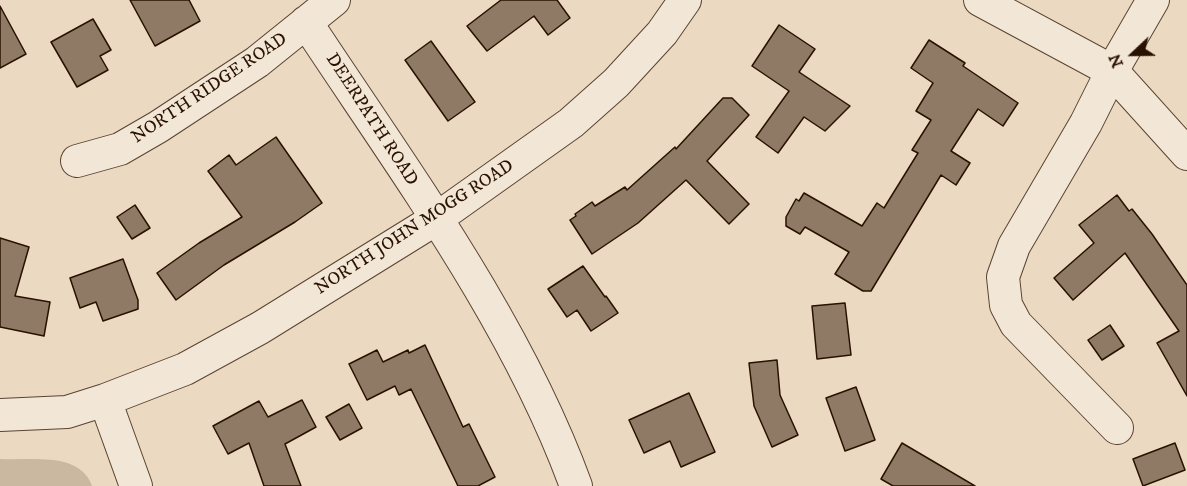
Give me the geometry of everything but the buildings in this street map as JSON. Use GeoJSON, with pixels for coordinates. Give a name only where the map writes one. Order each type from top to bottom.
{"type":"FeatureCollection","features":[{"type":"Feature","properties":{"kind":"street","name":"NORTH RIDGE ROAD"},"geometry":{"type":"LineString","coordinates":[[77,161],[120,149],[158,127],[257,62],[334,0]]}},
{"type":"Feature","properties":{"kind":"street","name":"NORTH JOHN MOGG ROAD"},"geometry":{"type":"LineString","coordinates":[[0,415],[67,412],[105,400],[185,369],[260,328],[436,219],[572,123],[616,83],[662,33],[685,0]]}},
{"type":"Feature","properties":{"kind":"street"},"geometry":{"type":"LineString","coordinates":[[980,0],[1112,71],[1187,154]]}},
{"type":"Feature","properties":{"kind":"street"},"geometry":{"type":"LineString","coordinates":[[1117,428],[1016,324],[1006,305],[1003,277],[1014,246],[1086,123],[1112,71],[1153,0]]}},
{"type":"Feature","properties":{"kind":"street","name":"DEERPATH ROAD"},"geometry":{"type":"LineString","coordinates":[[306,22],[436,219],[491,308],[541,404],[576,486]]}},
{"type":"Feature","properties":{"kind":"street"},"geometry":{"type":"LineString","coordinates":[[105,400],[136,486]]}},
{"type":"Feature","properties":{"kind":"shaded area"},"geometry":{"type":"Polygon","coordinates":[[[0,459],[39,459],[66,463],[77,467],[86,475],[92,486],[0,486],[0,459]]]}}]}
